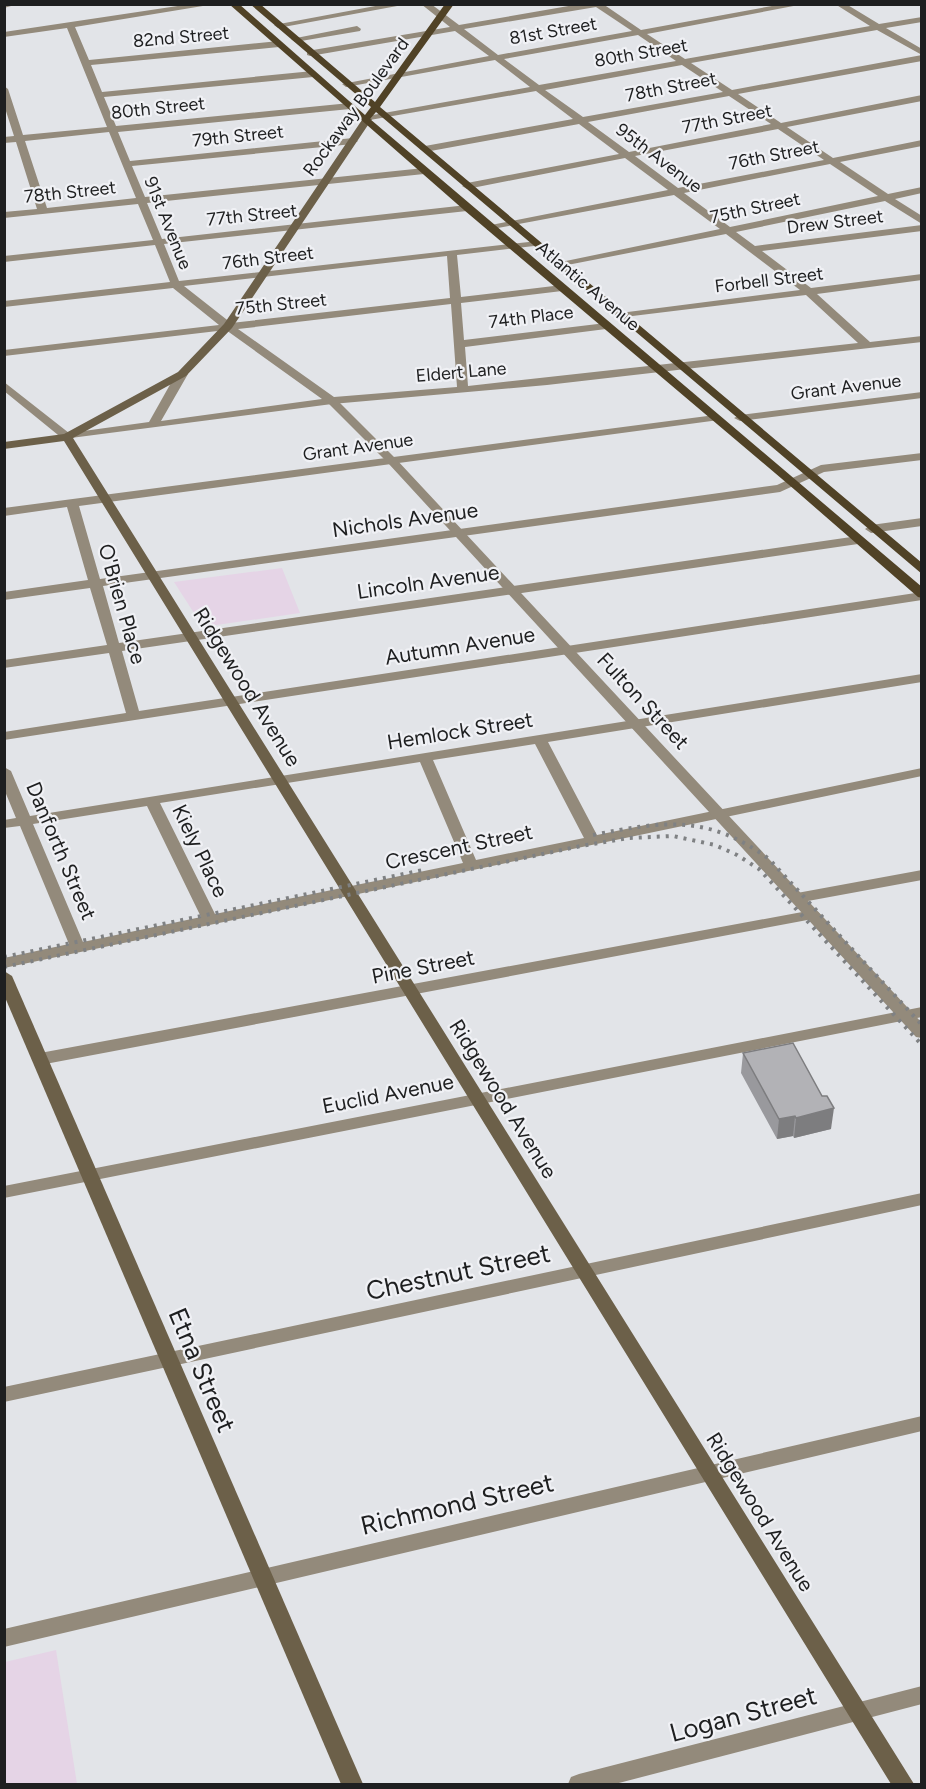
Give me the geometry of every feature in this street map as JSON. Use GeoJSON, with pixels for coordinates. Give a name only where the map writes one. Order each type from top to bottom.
{"type":"FeatureCollection","features":[{"type":"Feature","properties":{"kind":"main road","name":"Atlantic Avenue"},"geometry":{"type":"LineString","coordinates":[[233,4],[467,208],[793,482],[921,595]]}},
{"type":"Feature","properties":{"kind":"main road","name":"Atlantic Avenue"},"geometry":{"type":"LineString","coordinates":[[254,4],[921,570]]}},
{"type":"Feature","properties":{"kind":"main road","name":"Rockaway Boulevard"},"geometry":{"type":"LineString","coordinates":[[67,437],[182,374],[228,327],[367,119],[450,4]]}},
{"type":"Feature","properties":{"kind":"main road","name":"Eldert Lane"},"geometry":{"type":"LineString","coordinates":[[4,446],[67,437]]}},
{"type":"Feature","properties":{"kind":"main road","name":"Ridgewood Avenue"},"geometry":{"type":"LineString","coordinates":[[67,437],[278,781],[903,1785]]}},
{"type":"Feature","properties":{"kind":"main road","name":"Etna Street"},"geometry":{"type":"LineString","coordinates":[[4,976],[352,1785]]}},
{"type":"Feature","properties":{"kind":"street"},"geometry":{"type":"LineString","coordinates":[[4,6],[14,4]]}},
{"type":"Feature","properties":{"kind":"street"},"geometry":{"type":"LineString","coordinates":[[4,27],[9,38],[73,31],[211,4]]}},
{"type":"Feature","properties":{"kind":"street"},"geometry":{"type":"LineString","coordinates":[[278,25],[404,4]]}},
{"type":"Feature","properties":{"kind":"street","name":"95th Avenue"},"geometry":{"type":"LineString","coordinates":[[425,4],[810,292],[868,346]]}},
{"type":"Feature","properties":{"kind":"street","name":"81st Street"},"geometry":{"type":"LineString","coordinates":[[346,84],[800,4]]}},
{"type":"Feature","properties":{"kind":"street"},"geometry":{"type":"LineString","coordinates":[[839,4],[921,52]]}},
{"type":"Feature","properties":{"kind":"street"},"geometry":{"type":"LineString","coordinates":[[310,53],[597,5],[921,221]]}},
{"type":"Feature","properties":{"kind":"street","name":"80th Street"},"geometry":{"type":"LineString","coordinates":[[367,119],[921,19]]}},
{"type":"Feature","properties":{"kind":"street"},"geometry":{"type":"LineString","coordinates":[[295,39],[357,29]]}},
{"type":"Feature","properties":{"kind":"street","name":"91st Avenue"},"geometry":{"type":"LineString","coordinates":[[73,31],[176,285],[228,327],[332,401]]}},
{"type":"Feature","properties":{"kind":"street","name":"82nd Street"},"geometry":{"type":"LineString","coordinates":[[87,63],[279,44]]}},
{"type":"Feature","properties":{"kind":"street","name":"78th Street"},"geometry":{"type":"LineString","coordinates":[[425,149],[921,58]]}},
{"type":"Feature","properties":{"kind":"street"},"geometry":{"type":"LineString","coordinates":[[99,94],[313,74]]}},
{"type":"Feature","properties":{"kind":"street"},"geometry":{"type":"LineString","coordinates":[[4,89],[43,211]]}},
{"type":"Feature","properties":{"kind":"street","name":"77th Street"},"geometry":{"type":"LineString","coordinates":[[467,186],[921,98]]}},
{"type":"Feature","properties":{"kind":"street","name":"80th Street"},"geometry":{"type":"LineString","coordinates":[[4,140],[350,106]]}},
{"type":"Feature","properties":{"kind":"street","name":"79th Street"},"geometry":{"type":"LineString","coordinates":[[127,164],[353,141]]}},
{"type":"Feature","properties":{"kind":"street","name":"76th Street"},"geometry":{"type":"LineString","coordinates":[[491,228],[921,143]]}},
{"type":"Feature","properties":{"kind":"street","name":"78th Street"},"geometry":{"type":"LineString","coordinates":[[4,215],[424,171]]}},
{"type":"Feature","properties":{"kind":"street","name":"75th Street"},"geometry":{"type":"LineString","coordinates":[[561,265],[921,190]]}},
{"type":"Feature","properties":{"kind":"street","name":"77th Street"},"geometry":{"type":"LineString","coordinates":[[4,259],[467,208]]}},
{"type":"Feature","properties":{"kind":"street","name":"Drew Street"},"geometry":{"type":"LineString","coordinates":[[753,249],[921,228]]}},
{"type":"Feature","properties":{"kind":"street","name":"76th Street"},"geometry":{"type":"LineString","coordinates":[[4,304],[534,243]]}},
{"type":"Feature","properties":{"kind":"street"},"geometry":{"type":"LineString","coordinates":[[452,254],[463,390]]}},
{"type":"Feature","properties":{"kind":"street","name":"Forbell Street"},"geometry":{"type":"LineString","coordinates":[[620,316],[921,278]]}},
{"type":"Feature","properties":{"kind":"street","name":"75th Street"},"geometry":{"type":"LineString","coordinates":[[4,353],[562,288]]}},
{"type":"Feature","properties":{"kind":"street","name":"74th Place"},"geometry":{"type":"LineString","coordinates":[[460,344],[606,326]]}},
{"type":"Feature","properties":{"kind":"street","name":"Eldert Lane"},"geometry":{"type":"LineString","coordinates":[[67,437],[332,401],[681,368],[921,339]]}},
{"type":"Feature","properties":{"kind":"street","name":"Rockaway Boulevard"},"geometry":{"type":"LineString","coordinates":[[153,425],[182,374]]}},
{"type":"Feature","properties":{"kind":"street"},"geometry":{"type":"LineString","coordinates":[[4,385],[67,437]]}},
{"type":"Feature","properties":{"kind":"street","name":"Grant Avenue"},"geometry":{"type":"LineString","coordinates":[[740,418],[921,395]]}},
{"type":"Feature","properties":{"kind":"street"},"geometry":{"type":"LineString","coordinates":[[4,400],[20,398]]}},
{"type":"Feature","properties":{"kind":"street","name":"Fulton Street"},"geometry":{"type":"LineString","coordinates":[[332,401],[392,461],[796,898],[914,1014],[921,1033]]}},
{"type":"Feature","properties":{"kind":"street","name":"Grant Avenue"},"geometry":{"type":"LineString","coordinates":[[4,512],[716,418]]}},
{"type":"Feature","properties":{"kind":"street","name":"Nichols Avenue"},"geometry":{"type":"LineString","coordinates":[[4,596],[780,488],[821,469],[921,456]]}},
{"type":"Feature","properties":{"kind":"street","name":"O'Brien Place"},"geometry":{"type":"LineString","coordinates":[[72,503],[134,716]]}},
{"type":"Feature","properties":{"kind":"street"},"geometry":{"type":"LineString","coordinates":[[871,529],[921,522]]}},
{"type":"Feature","properties":{"kind":"street","name":"Lincoln Avenue"},"geometry":{"type":"LineString","coordinates":[[4,664],[858,540]]}},
{"type":"Feature","properties":{"kind":"street","name":"Autumn Avenue"},"geometry":{"type":"LineString","coordinates":[[4,736],[921,595]]}},
{"type":"Feature","properties":{"kind":"street","name":"Hemlock Street"},"geometry":{"type":"LineString","coordinates":[[4,824],[921,678]]}},
{"type":"Feature","properties":{"kind":"street"},"geometry":{"type":"LineString","coordinates":[[540,739],[592,840]]}},
{"type":"Feature","properties":{"kind":"street"},"geometry":{"type":"LineString","coordinates":[[425,758],[471,865]]}},
{"type":"Feature","properties":{"kind":"street","name":"Danforth Street"},"geometry":{"type":"LineString","coordinates":[[4,771],[78,947]]}},
{"type":"Feature","properties":{"kind":"street","name":"Crescent Street"},"geometry":{"type":"LineString","coordinates":[[4,963],[921,772]]}},
{"type":"Feature","properties":{"kind":"street","name":"Kiely Place"},"geometry":{"type":"LineString","coordinates":[[153,801],[210,920]]}},
{"type":"Feature","properties":{"kind":"street"},"geometry":{"type":"LineString","coordinates":[[796,898],[921,875]]}},
{"type":"Feature","properties":{"kind":"street","name":"Pine Street"},"geometry":{"type":"LineString","coordinates":[[40,1059],[813,915]]}},
{"type":"Feature","properties":{"kind":"street","name":"Euclid Avenue"},"geometry":{"type":"LineString","coordinates":[[4,1192],[914,1014]]}},
{"type":"Feature","properties":{"kind":"street","name":"Chestnut Street"},"geometry":{"type":"LineString","coordinates":[[4,1395],[921,1199]]}},
{"type":"Feature","properties":{"kind":"street","name":"Richmond Street"},"geometry":{"type":"LineString","coordinates":[[4,1638],[921,1423]]}},
{"type":"Feature","properties":{"kind":"street","name":"Logan Street"},"geometry":{"type":"LineString","coordinates":[[579,1785],[921,1695]]}},
{"type":"Feature","properties":{"kind":"shaded area"},"geometry":{"type":"Polygon","coordinates":[[[282,568],[300,613],[203,627],[174,582],[282,568]]]}},
{"type":"Feature","properties":{"kind":"shaded area"},"geometry":{"type":"Polygon","coordinates":[[[56,1650],[77,1784],[5,1784],[5,1662],[56,1650]]]}},
{"type":"Feature","properties":{"kind":"building"},"geometry":{"type":"Polygon","coordinates":[[[793,1043],[822,1096],[827,1096],[834,1108],[796,1118],[795,1116],[779,1119],[743,1053],[793,1043]]]}},
{"type":"Feature","properties":{"kind":"railway"},"geometry":{"type":"LineString","coordinates":[[593,835],[641,827],[684,825],[726,834],[747,844],[769,859],[922,1025]]}},
{"type":"Feature","properties":{"kind":"railway"},"geometry":{"type":"LineString","coordinates":[[4,967],[581,846],[629,838],[673,836],[715,845],[759,869],[922,1045]]}},
{"type":"Feature","properties":{"kind":"railway"},"geometry":{"type":"LineString","coordinates":[[4,957],[423,870]]}}]}
